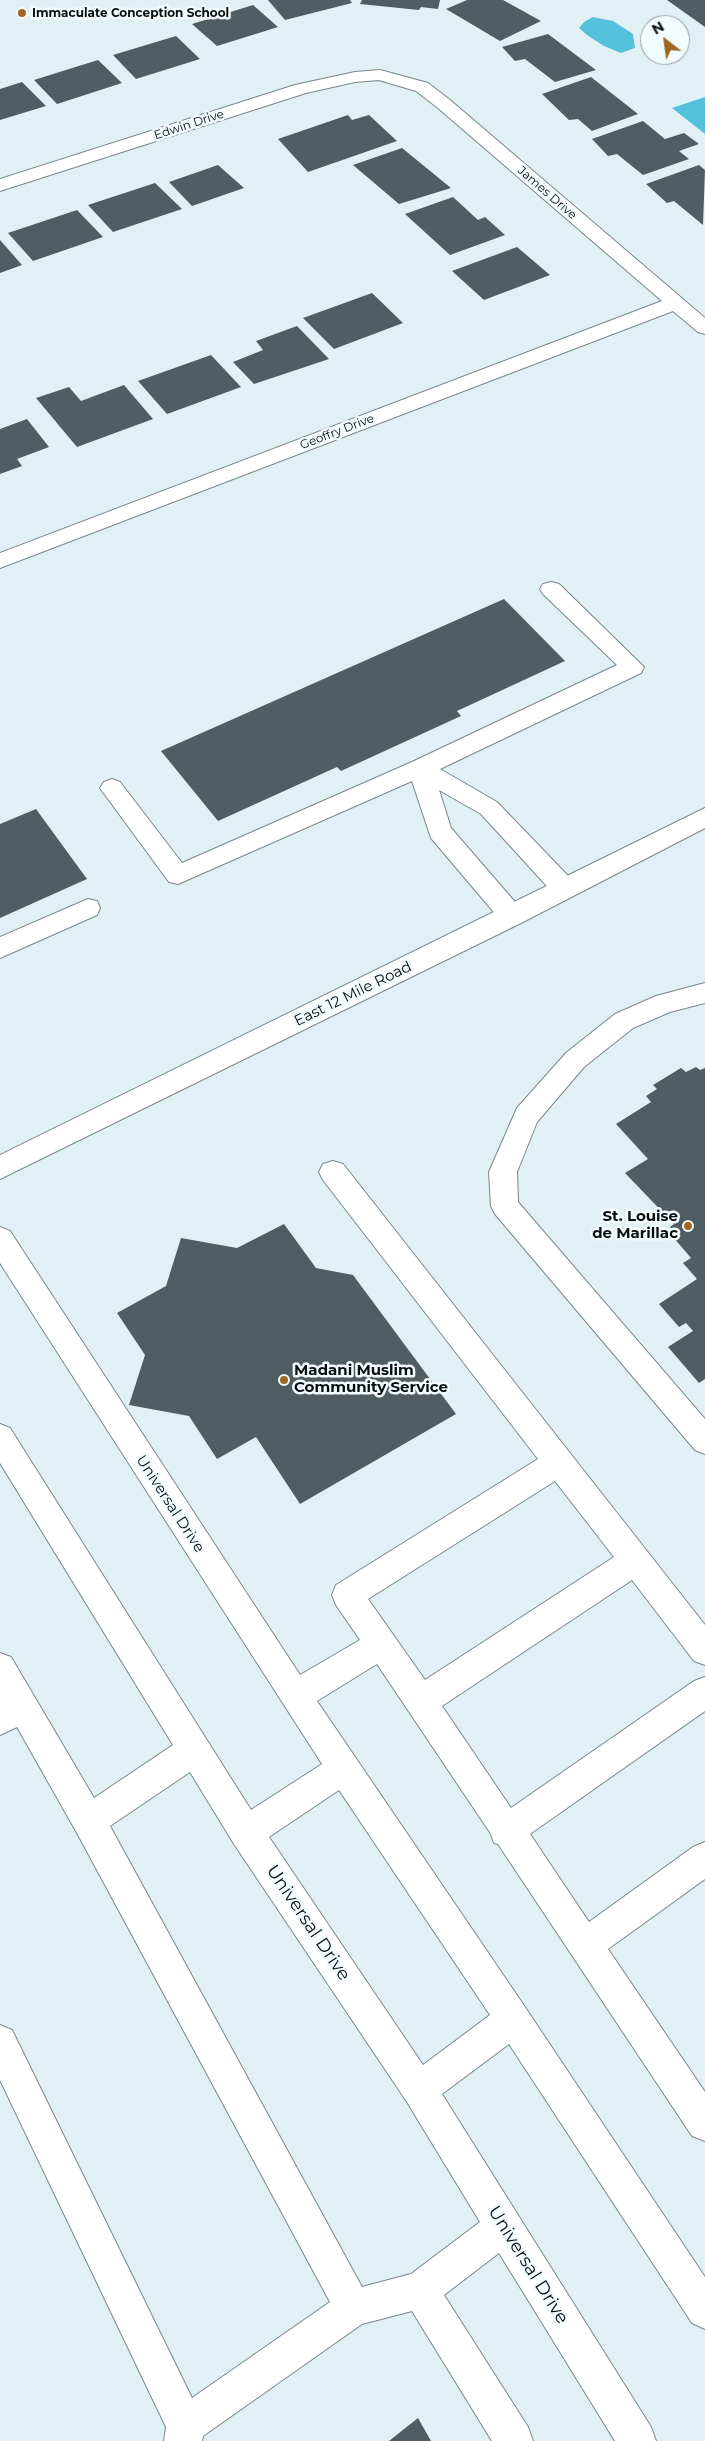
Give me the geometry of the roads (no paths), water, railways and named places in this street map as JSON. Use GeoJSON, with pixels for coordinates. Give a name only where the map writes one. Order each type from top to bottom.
{"type":"FeatureCollection","features":[{"type":"Feature","properties":{"kind":"street","name":"Edwin Drive"},"geometry":{"type":"LineString","coordinates":[[0,185],[300,89],[347,78],[380,74]]}},
{"type":"Feature","properties":{"kind":"street","name":"James Drive"},"geometry":{"type":"LineString","coordinates":[[380,74],[422,87],[437,98],[705,328]]}},
{"type":"Feature","properties":{"kind":"street","name":"Geoffry Drive"},"geometry":{"type":"LineString","coordinates":[[0,561],[675,303]]}},
{"type":"Feature","properties":{"kind":"street"},"geometry":{"type":"LineString","coordinates":[[112,788],[178,875],[420,768],[633,667],[551,589]]}},
{"type":"Feature","properties":{"kind":"street"},"geometry":{"type":"LineString","coordinates":[[420,768],[489,808],[564,888]]}},
{"type":"Feature","properties":{"kind":"street"},"geometry":{"type":"LineString","coordinates":[[420,768],[440,832],[512,916]]}},
{"type":"Feature","properties":{"kind":"street","name":"East 12 Mile Road"},"geometry":{"type":"LineString","coordinates":[[0,1168],[512,916],[705,817]]}},
{"type":"Feature","properties":{"kind":"street"},"geometry":{"type":"LineString","coordinates":[[0,948],[88,908]]}},
{"type":"Feature","properties":{"kind":"street"},"geometry":{"type":"LineString","coordinates":[[705,993],[665,1003],[624,1021],[575,1060],[526,1116],[503,1172],[505,1206],[705,1441]]}},
{"type":"Feature","properties":{"kind":"street"},"geometry":{"type":"LineString","coordinates":[[332,1172],[705,1650]]}},
{"type":"Feature","properties":{"kind":"street","name":"Universal Drive"},"geometry":{"type":"LineString","coordinates":[[0,1239],[295,1696],[513,2019],[705,2310]]}},
{"type":"Feature","properties":{"kind":"street","name":"Universal Drive"},"geometry":{"type":"LineString","coordinates":[[0,1437],[246,1832],[419,2090],[637,2441]]}},
{"type":"Feature","properties":{"kind":"street"},"geometry":{"type":"LineString","coordinates":[[559,1462],[347,1595],[382,1644],[506,1831],[704,2118]]}},
{"type":"Feature","properties":{"kind":"street"},"geometry":{"type":"LineString","coordinates":[[420,1702],[636,1560]]}},
{"type":"Feature","properties":{"kind":"street"},"geometry":{"type":"LineString","coordinates":[[295,1696],[382,1644]]}},
{"type":"Feature","properties":{"kind":"street"},"geometry":{"type":"LineString","coordinates":[[0,1668],[11,1712],[89,1821],[353,2308]]}},
{"type":"Feature","properties":{"kind":"street"},"geometry":{"type":"LineString","coordinates":[[506,1831],[705,1692]]}},
{"type":"Feature","properties":{"kind":"street"},"geometry":{"type":"LineString","coordinates":[[89,1821],[195,1749]]}},
{"type":"Feature","properties":{"kind":"street"},"geometry":{"type":"LineString","coordinates":[[246,1832],[344,1769]]}},
{"type":"Feature","properties":{"kind":"street"},"geometry":{"type":"LineString","coordinates":[[585,1945],[705,1859]]}},
{"type":"Feature","properties":{"kind":"street"},"geometry":{"type":"LineString","coordinates":[[419,2090],[513,2019]]}},
{"type":"Feature","properties":{"kind":"street"},"geometry":{"type":"LineString","coordinates":[[0,2042],[184,2433],[353,2308],[420,2290],[504,2227]]}},
{"type":"Feature","properties":{"kind":"street"},"geometry":{"type":"LineString","coordinates":[[420,2290],[514,2441]]}},
{"type":"Feature","properties":{"kind":"water"},"geometry":{"type":"Polygon","coordinates":[[[593,17],[613,21],[633,34],[635,48],[621,53],[604,46],[587,35],[579,28],[584,22],[593,17]]]}},
{"type":"Feature","properties":{"kind":"water"},"geometry":{"type":"Polygon","coordinates":[[[705,97],[705,134],[672,108],[705,97]]]}},
{"type":"Feature","properties":{"kind":"place","name":"Immaculate Conception School"},"geometry":{"type":"Point","coordinates":[22,13]}},
{"type":"Feature","properties":{"kind":"place","name":"St. Louise de Marillac"},"geometry":{"type":"Point","coordinates":[688,1226]}},
{"type":"Feature","properties":{"kind":"place","name":"Madani Muslim Community Service"},"geometry":{"type":"Point","coordinates":[284,1380]}}]}
